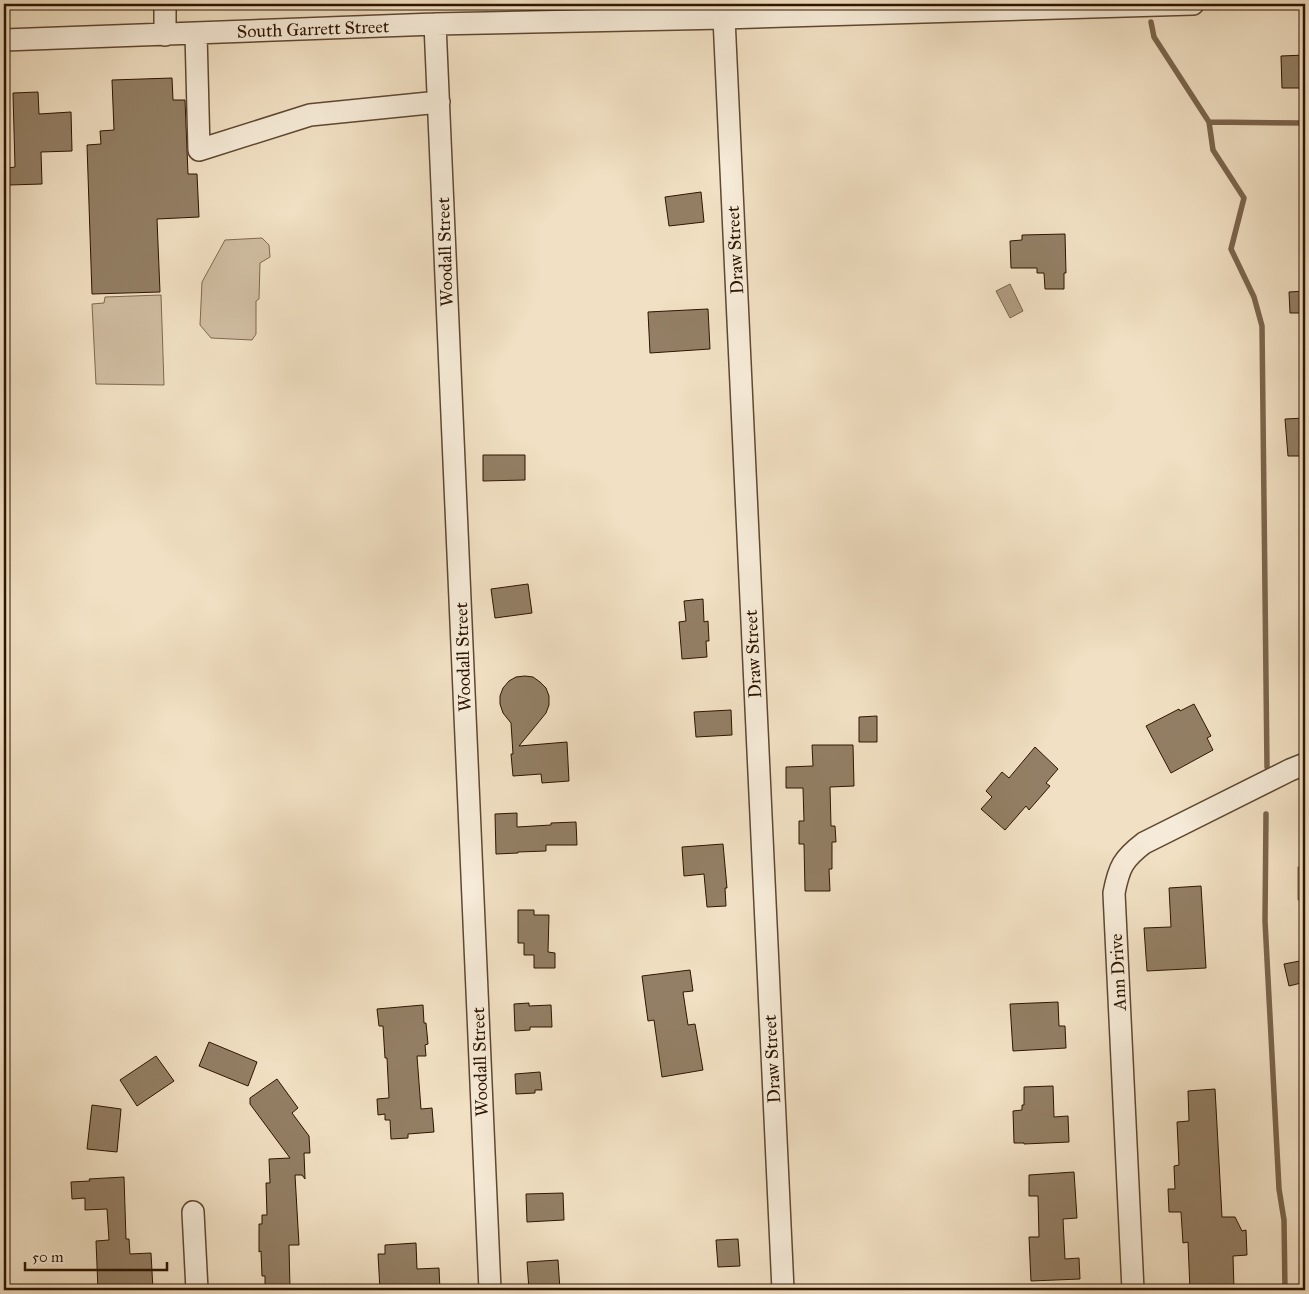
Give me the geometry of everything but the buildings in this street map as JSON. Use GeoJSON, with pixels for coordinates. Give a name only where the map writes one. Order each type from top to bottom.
{"type":"FeatureCollection","features":[{"type":"Feature","properties":{"kind":"street"},"geometry":{"type":"LineString","coordinates":[[165,4],[165,35]]}},
{"type":"Feature","properties":{"kind":"street","name":"South Garrett Street"},"geometry":{"type":"LineString","coordinates":[[4,40],[436,24],[640,12],[724,18],[1193,4]]}},
{"type":"Feature","properties":{"kind":"street","name":"Draw Street"},"geometry":{"type":"LineString","coordinates":[[724,18],[782,1290]]}},
{"type":"Feature","properties":{"kind":"street","name":"Woodall Street"},"geometry":{"type":"LineString","coordinates":[[436,24],[490,1290]]}},
{"type":"Feature","properties":{"kind":"street"},"geometry":{"type":"LineString","coordinates":[[196,33],[199,150],[310,115],[439,102]]}},
{"type":"Feature","properties":{"kind":"street","name":"Ann Drive"},"geometry":{"type":"LineString","coordinates":[[1133,1290],[1114,893],[1117,877],[1122,864],[1131,853],[1144,843],[1305,764]]}},
{"type":"Feature","properties":{"kind":"street"},"geometry":{"type":"LineString","coordinates":[[194,1212],[197,1290]]}},
{"type":"Feature","properties":{"kind":"shaded area"},"geometry":{"type":"Polygon","coordinates":[[[262,238],[269,245],[270,257],[260,263],[259,299],[256,301],[256,334],[252,340],[211,338],[200,325],[202,282],[225,240],[262,238]]]}},
{"type":"Feature","properties":{"kind":"shaded area"},"geometry":{"type":"Polygon","coordinates":[[[1010,284],[1023,311],[1010,318],[996,291],[1010,284]]]}},
{"type":"Feature","properties":{"kind":"shaded area"},"geometry":{"type":"Polygon","coordinates":[[[161,295],[164,385],[96,384],[92,304],[104,303],[105,297],[161,295]]]}},
{"type":"Feature","properties":{"kind":"shaded area"},"geometry":{"type":"Polygon","coordinates":[[[1298,867],[1305,867],[1305,900],[1298,900],[1298,867]]]}},
{"type":"Feature","properties":{"kind":"waterway"},"geometry":{"type":"LineString","coordinates":[[1151,22],[1154,37],[1209,122],[1305,123]]}},
{"type":"Feature","properties":{"kind":"waterway"},"geometry":{"type":"LineString","coordinates":[[1209,122],[1213,150],[1244,198],[1231,249],[1254,297],[1262,326],[1267,767]]}},
{"type":"Feature","properties":{"kind":"waterway"},"geometry":{"type":"LineString","coordinates":[[1266,814],[1265,921],[1279,1189],[1284,1220],[1285,1290]]}}]}
